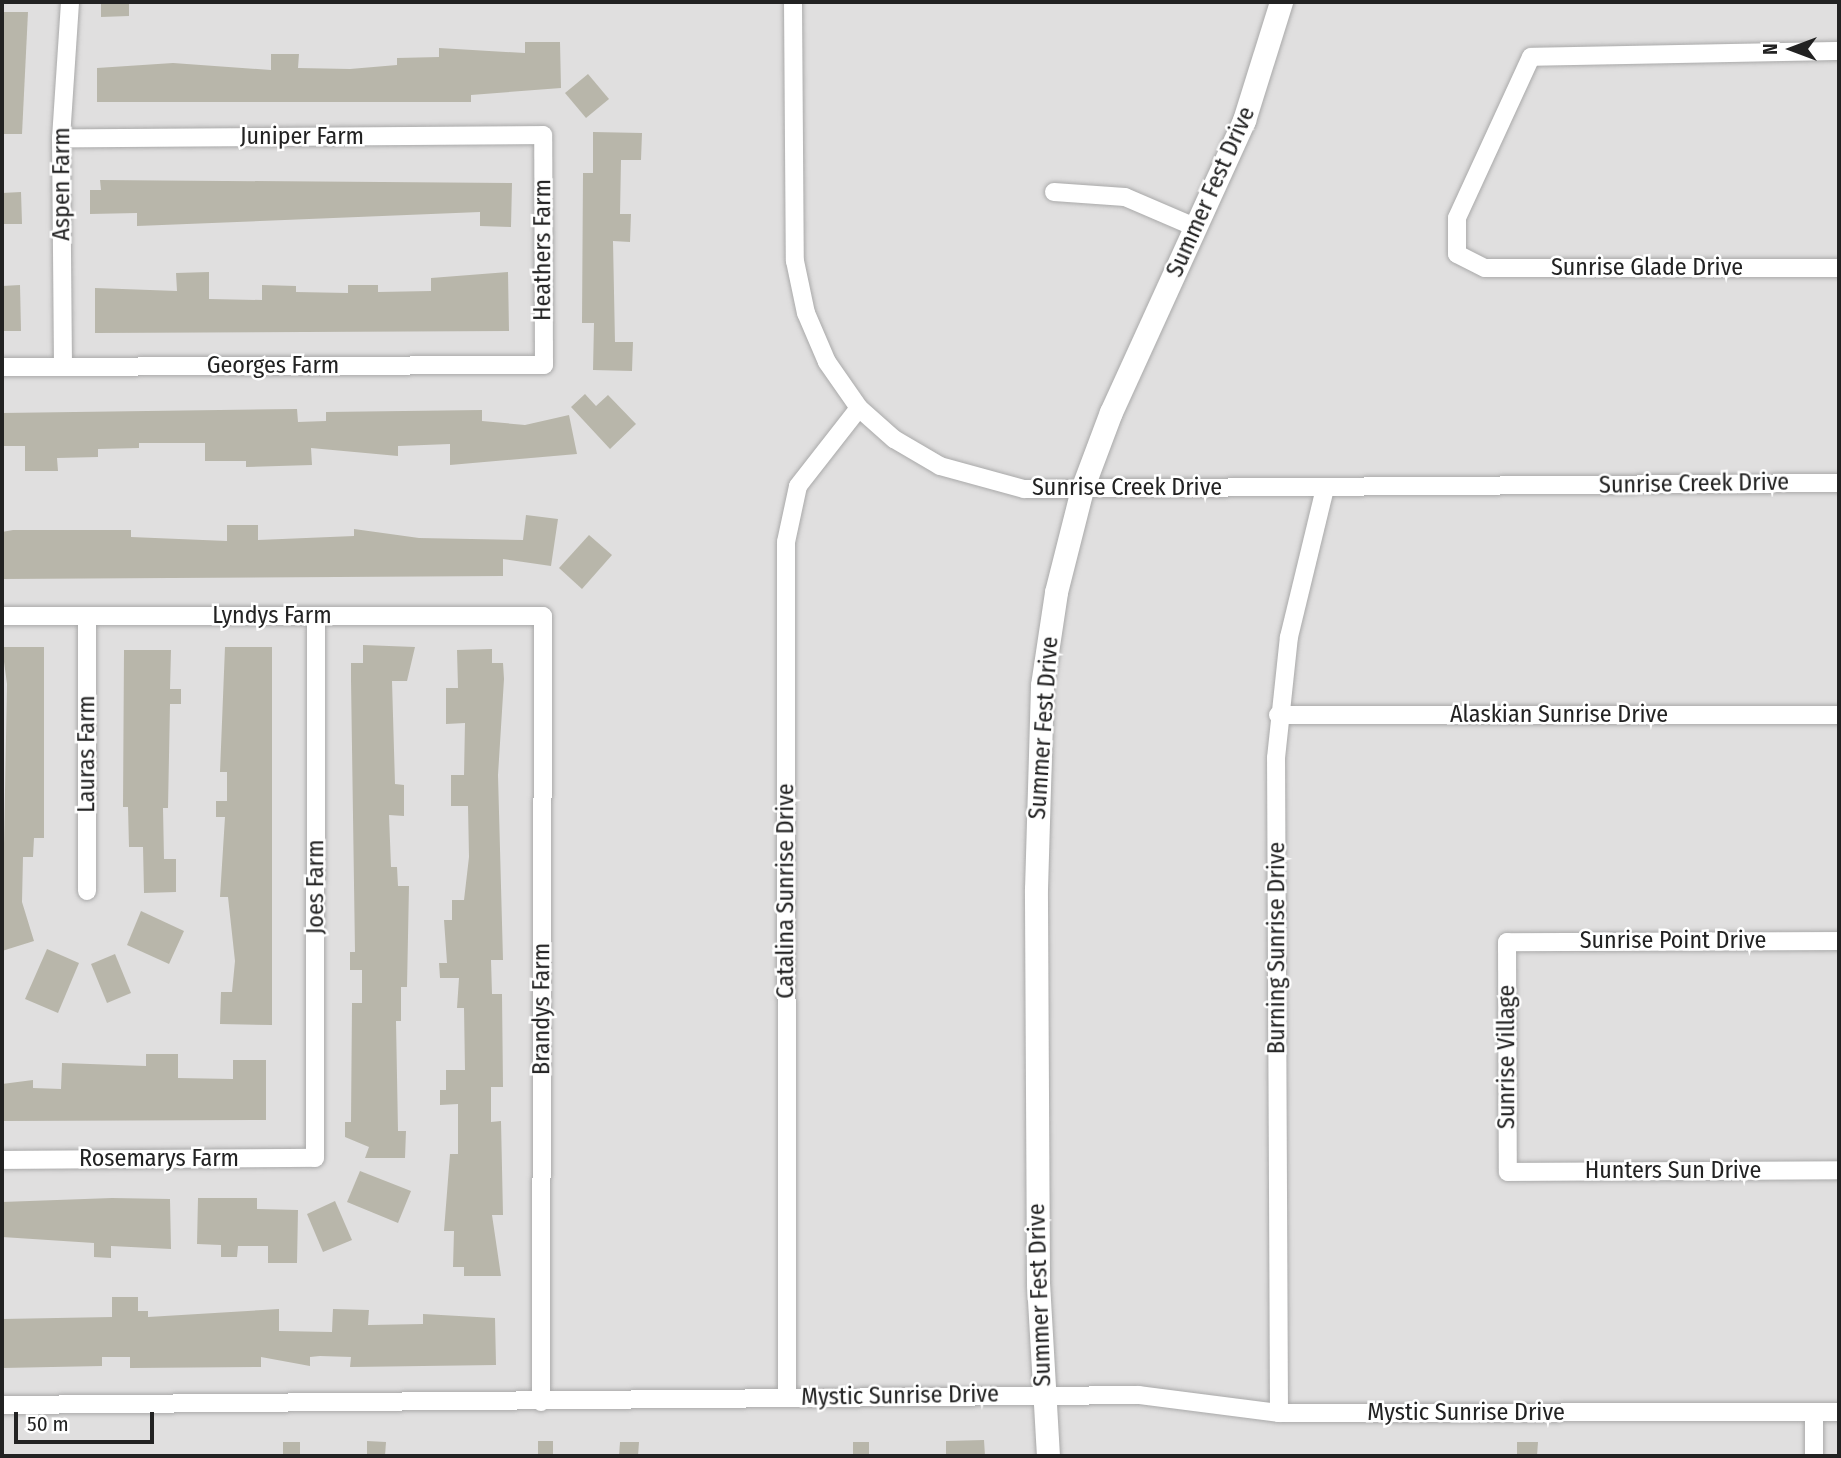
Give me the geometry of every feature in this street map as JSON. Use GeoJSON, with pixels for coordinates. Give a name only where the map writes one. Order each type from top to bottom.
{"type":"FeatureCollection","features":[{"type":"Feature","properties":{"kind":"street","name":"Aspen Farm"},"geometry":{"type":"LineString","coordinates":[[63,366],[61,138],[70,2]]}},
{"type":"Feature","properties":{"kind":"street","name":"Sunrise Creek Drive"},"geometry":{"type":"LineString","coordinates":[[793,2],[799,287],[827,362],[859,408],[916,454],[972,479],[1024,489],[1839,483]]}},
{"type":"Feature","properties":{"kind":"street","name":"Summer Fest Drive"},"geometry":{"type":"LineString","coordinates":[[1048,1456],[1043,1394],[1038,768],[1056,592],[1082,489],[1263,71],[1281,2]]}},
{"type":"Feature","properties":{"kind":"street","name":"Sunrise Glade Drive"},"geometry":{"type":"LineString","coordinates":[[1839,51],[1531,57],[1457,218],[1457,254],[1485,268],[1839,268]]}},
{"type":"Feature","properties":{"kind":"street","name":"Juniper Farm"},"geometry":{"type":"LineString","coordinates":[[61,138],[543,135]]}},
{"type":"Feature","properties":{"kind":"street","name":"Heathers Farm"},"geometry":{"type":"LineString","coordinates":[[543,135],[544,365]]}},
{"type":"Feature","properties":{"kind":"street"},"geometry":{"type":"LineString","coordinates":[[1054,192],[1125,197],[1195,227]]}},
{"type":"Feature","properties":{"kind":"street","name":"Georges Farm"},"geometry":{"type":"LineString","coordinates":[[2,367],[544,365]]}},
{"type":"Feature","properties":{"kind":"street","name":"Catalina Sunrise Drive"},"geometry":{"type":"LineString","coordinates":[[787,1398],[786,542],[798,486],[859,408]]}},
{"type":"Feature","properties":{"kind":"street","name":"Burning Sunrise Drive"},"geometry":{"type":"LineString","coordinates":[[1279,1413],[1278,715],[1289,637],[1325,488]]}},
{"type":"Feature","properties":{"kind":"street","name":"Lyndys Farm"},"geometry":{"type":"LineString","coordinates":[[2,616],[543,615]]}},
{"type":"Feature","properties":{"kind":"street","name":"Brandys Farm"},"geometry":{"type":"LineString","coordinates":[[541,1402],[543,615]]}},
{"type":"Feature","properties":{"kind":"street","name":"Lauras Farm"},"geometry":{"type":"LineString","coordinates":[[86,891],[87,616]]}},
{"type":"Feature","properties":{"kind":"street","name":"Joes Farm"},"geometry":{"type":"LineString","coordinates":[[315,1158],[316,616]]}},
{"type":"Feature","properties":{"kind":"street","name":"Alaskian Sunrise Drive"},"geometry":{"type":"LineString","coordinates":[[1278,715],[1839,715]]}},
{"type":"Feature","properties":{"kind":"street","name":"Sunrise Point Drive"},"geometry":{"type":"LineString","coordinates":[[1507,942],[1839,941]]}},
{"type":"Feature","properties":{"kind":"street","name":"Sunrise Village"},"geometry":{"type":"LineString","coordinates":[[1507,942],[1508,1172]]}},
{"type":"Feature","properties":{"kind":"street","name":"Rosemarys Farm"},"geometry":{"type":"LineString","coordinates":[[2,1160],[315,1158]]}},
{"type":"Feature","properties":{"kind":"street","name":"Hunters Sun Drive"},"geometry":{"type":"LineString","coordinates":[[1508,1172],[1839,1170]]}},
{"type":"Feature","properties":{"kind":"street","name":"Mystic Sunrise Drive"},"geometry":{"type":"LineString","coordinates":[[2,1405],[541,1402],[1043,1394],[1174,1397],[1279,1413],[1839,1412]]}},
{"type":"Feature","properties":{"kind":"street"},"geometry":{"type":"LineString","coordinates":[[1814,1412],[1814,1456]]}},
{"type":"Feature","properties":{"kind":"shaded area"},"geometry":{"type":"Polygon","coordinates":[[[2,2],[1839,2],[1839,1456],[2,1456],[2,2]]]}},
{"type":"Feature","properties":{"kind":"building"},"geometry":{"type":"Polygon","coordinates":[[[101,2],[129,2],[129,16],[101,17],[101,2]]]}},
{"type":"Feature","properties":{"kind":"building"},"geometry":{"type":"Polygon","coordinates":[[[2,12],[28,12],[22,134],[2,134],[2,12]]]}},
{"type":"Feature","properties":{"kind":"building"},"geometry":{"type":"Polygon","coordinates":[[[525,42],[560,42],[561,88],[471,95],[471,102],[97,102],[97,68],[173,63],[271,70],[271,54],[299,54],[298,68],[350,69],[397,65],[397,58],[439,57],[439,48],[525,53],[525,42]]]}},
{"type":"Feature","properties":{"kind":"building"},"geometry":{"type":"Polygon","coordinates":[[[588,74],[609,99],[586,118],[565,93],[588,74]]]}},
{"type":"Feature","properties":{"kind":"building"},"geometry":{"type":"Polygon","coordinates":[[[593,132],[642,133],[641,160],[621,160],[620,214],[631,214],[630,242],[613,241],[615,342],[633,342],[632,371],[593,370],[594,323],[582,323],[583,173],[593,173],[593,132]]]}},
{"type":"Feature","properties":{"kind":"building"},"geometry":{"type":"Polygon","coordinates":[[[100,180],[512,183],[511,227],[480,226],[480,212],[137,226],[137,213],[90,214],[90,190],[101,190],[100,180]]]}},
{"type":"Feature","properties":{"kind":"building"},"geometry":{"type":"Polygon","coordinates":[[[21,192],[22,224],[2,224],[2,193],[21,192]]]}},
{"type":"Feature","properties":{"kind":"building"},"geometry":{"type":"Polygon","coordinates":[[[209,272],[209,299],[262,300],[262,285],[296,286],[296,292],[348,293],[348,285],[378,285],[378,292],[431,291],[431,278],[508,272],[509,331],[95,333],[95,288],[177,291],[176,273],[209,272]]]}},
{"type":"Feature","properties":{"kind":"building"},"geometry":{"type":"Polygon","coordinates":[[[20,285],[21,331],[2,331],[2,286],[20,285]]]}},
{"type":"Feature","properties":{"kind":"building"},"geometry":{"type":"Polygon","coordinates":[[[585,394],[596,406],[608,395],[636,424],[610,449],[571,407],[585,394]]]}},
{"type":"Feature","properties":{"kind":"building"},"geometry":{"type":"Polygon","coordinates":[[[297,409],[298,422],[326,421],[326,412],[482,410],[482,421],[525,425],[569,415],[577,454],[450,465],[450,444],[398,446],[398,456],[311,448],[312,465],[246,467],[246,461],[205,461],[205,443],[139,443],[139,448],[98,449],[98,457],[57,458],[58,471],[25,471],[25,446],[2,446],[2,413],[297,409]]]}},
{"type":"Feature","properties":{"kind":"building"},"geometry":{"type":"Polygon","coordinates":[[[526,515],[558,519],[551,566],[503,559],[503,576],[2,579],[2,532],[13,530],[131,530],[131,537],[227,541],[227,525],[258,525],[258,540],[354,536],[354,529],[419,538],[523,540],[526,515]]]}},
{"type":"Feature","properties":{"kind":"building"},"geometry":{"type":"Polygon","coordinates":[[[589,535],[612,555],[582,589],[559,568],[589,535]]]}},
{"type":"Feature","properties":{"kind":"building"},"geometry":{"type":"Polygon","coordinates":[[[363,645],[415,647],[407,681],[392,681],[395,784],[404,785],[404,816],[389,815],[391,867],[397,867],[398,886],[409,886],[407,987],[401,987],[401,1021],[396,1021],[398,1131],[406,1131],[405,1158],[365,1158],[369,1147],[345,1137],[345,1122],[351,1122],[352,1003],[362,1003],[362,970],[350,970],[350,952],[355,952],[351,663],[363,663],[363,645]]]}},
{"type":"Feature","properties":{"kind":"building"},"geometry":{"type":"Polygon","coordinates":[[[2,647],[44,647],[44,838],[34,838],[33,857],[23,857],[22,902],[34,941],[2,951],[7,684],[2,647]]]}},
{"type":"Feature","properties":{"kind":"building"},"geometry":{"type":"Polygon","coordinates":[[[225,647],[272,647],[272,1025],[220,1024],[221,992],[232,992],[235,961],[228,897],[220,897],[225,817],[216,817],[216,801],[227,801],[227,772],[220,772],[225,647]]]}},
{"type":"Feature","properties":{"kind":"building"},"geometry":{"type":"Polygon","coordinates":[[[492,649],[492,663],[503,663],[504,679],[498,775],[503,960],[491,960],[492,994],[502,994],[503,1087],[491,1087],[491,1122],[501,1121],[503,1215],[492,1215],[501,1276],[464,1276],[464,1267],[453,1267],[454,1231],[444,1231],[450,1154],[458,1154],[458,1104],[440,1105],[440,1090],[446,1090],[446,1070],[465,1070],[464,1008],[457,1008],[459,978],[440,978],[439,963],[447,963],[444,920],[452,920],[452,900],[464,900],[469,857],[468,806],[451,806],[451,775],[464,775],[465,723],[446,724],[446,688],[458,688],[457,650],[492,649]]]}},
{"type":"Feature","properties":{"kind":"building"},"geometry":{"type":"Polygon","coordinates":[[[124,650],[171,650],[170,689],[181,689],[181,704],[170,704],[168,808],[163,808],[164,859],[176,859],[176,892],[144,893],[143,847],[129,847],[128,807],[123,807],[124,650]]]}},
{"type":"Feature","properties":{"kind":"building"},"geometry":{"type":"Polygon","coordinates":[[[141,911],[184,931],[169,964],[127,945],[141,911]]]}},
{"type":"Feature","properties":{"kind":"building"},"geometry":{"type":"Polygon","coordinates":[[[47,949],[79,963],[58,1013],[25,999],[47,949]]]}},
{"type":"Feature","properties":{"kind":"building"},"geometry":{"type":"Polygon","coordinates":[[[115,954],[131,993],[107,1003],[91,964],[115,954]]]}},
{"type":"Feature","properties":{"kind":"building"},"geometry":{"type":"Polygon","coordinates":[[[146,1054],[178,1054],[178,1078],[233,1079],[233,1060],[266,1060],[266,1120],[2,1121],[2,1084],[33,1080],[33,1088],[61,1089],[62,1063],[146,1066],[146,1054]]]}},
{"type":"Feature","properties":{"kind":"building"},"geometry":{"type":"Polygon","coordinates":[[[360,1171],[411,1191],[398,1223],[347,1202],[360,1171]]]}},
{"type":"Feature","properties":{"kind":"building"},"geometry":{"type":"Polygon","coordinates":[[[198,1198],[257,1198],[257,1209],[298,1210],[297,1263],[268,1263],[268,1246],[238,1246],[237,1257],[221,1257],[221,1245],[197,1244],[198,1198]]]}},
{"type":"Feature","properties":{"kind":"building"},"geometry":{"type":"Polygon","coordinates":[[[170,1199],[171,1249],[111,1246],[111,1258],[94,1257],[94,1243],[2,1237],[2,1202],[170,1199]]]}},
{"type":"Feature","properties":{"kind":"building"},"geometry":{"type":"Polygon","coordinates":[[[335,1201],[352,1240],[323,1252],[307,1214],[335,1201]]]}},
{"type":"Feature","properties":{"kind":"building"},"geometry":{"type":"Polygon","coordinates":[[[112,1297],[138,1297],[138,1311],[148,1311],[148,1317],[279,1309],[279,1331],[332,1332],[333,1309],[369,1310],[368,1325],[423,1324],[423,1314],[495,1318],[496,1365],[350,1367],[351,1357],[320,1356],[310,1357],[310,1366],[261,1357],[261,1367],[130,1368],[130,1357],[102,1357],[102,1366],[2,1368],[2,1319],[112,1317],[112,1297]]]}},
{"type":"Feature","properties":{"kind":"building"},"geometry":{"type":"Polygon","coordinates":[[[984,1440],[985,1456],[946,1456],[946,1441],[984,1440]]]}},
{"type":"Feature","properties":{"kind":"building"},"geometry":{"type":"Polygon","coordinates":[[[367,1441],[386,1442],[385,1456],[367,1456],[367,1441]]]}},
{"type":"Feature","properties":{"kind":"building"},"geometry":{"type":"Polygon","coordinates":[[[538,1441],[553,1441],[553,1456],[538,1456],[538,1441]]]}},
{"type":"Feature","properties":{"kind":"building"},"geometry":{"type":"Polygon","coordinates":[[[283,1442],[300,1442],[300,1456],[283,1456],[283,1442]]]}},
{"type":"Feature","properties":{"kind":"building"},"geometry":{"type":"Polygon","coordinates":[[[620,1442],[639,1442],[638,1456],[619,1456],[620,1442]]]}},
{"type":"Feature","properties":{"kind":"building"},"geometry":{"type":"Polygon","coordinates":[[[853,1442],[869,1442],[869,1456],[853,1456],[853,1442]]]}},
{"type":"Feature","properties":{"kind":"building"},"geometry":{"type":"Polygon","coordinates":[[[1517,1442],[1538,1442],[1537,1456],[1517,1456],[1517,1442]]]}}]}
